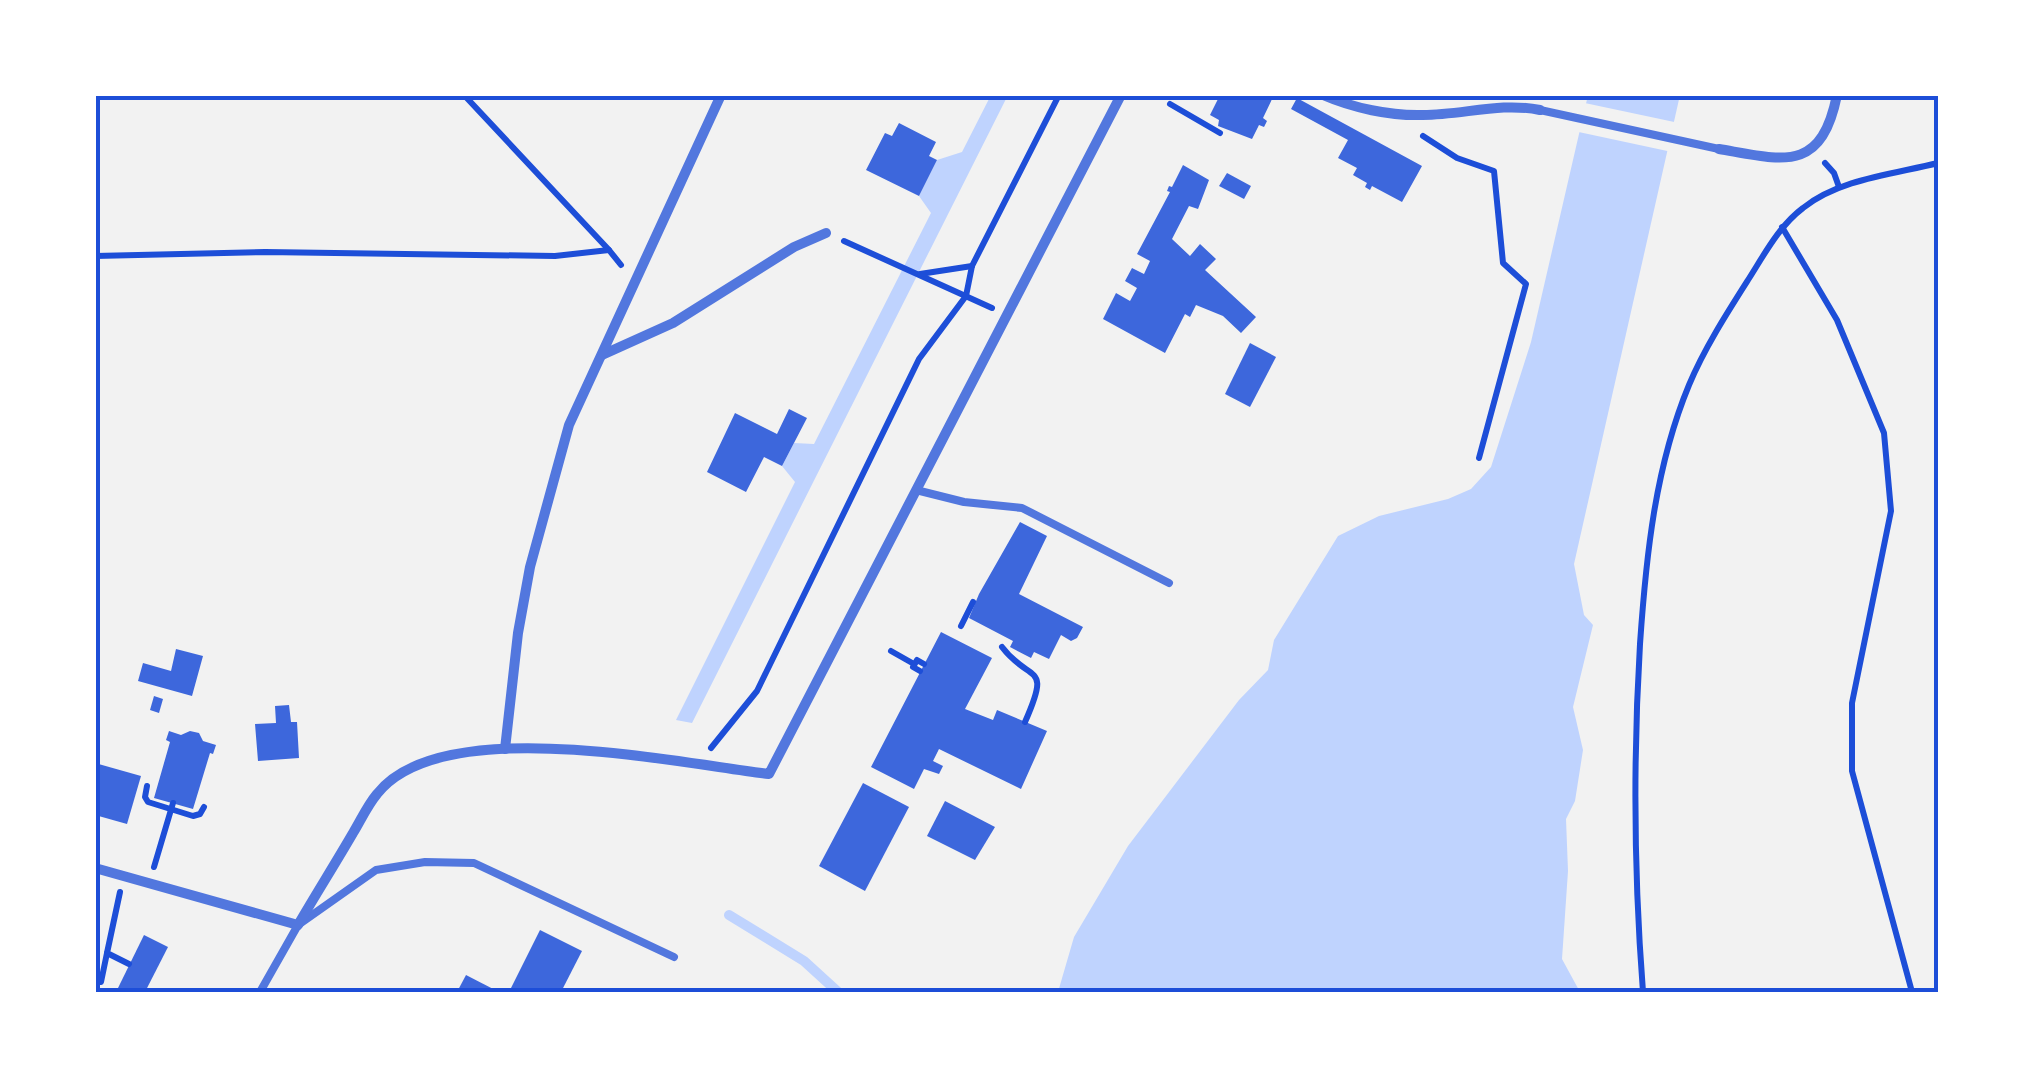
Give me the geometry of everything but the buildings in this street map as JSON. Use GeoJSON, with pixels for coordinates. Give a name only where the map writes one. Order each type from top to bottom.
{"type":"FeatureCollection","features":[{"type":"Feature","properties":{"kind":"street"},"geometry":{"type":"LineString","coordinates":[[505,749],[518,633],[542,519],[569,425],[722,95]]}},
{"type":"Feature","properties":{"kind":"street"},"geometry":{"type":"LineString","coordinates":[[95,868],[298,925],[378,792],[405,772],[433,759],[468,750],[561,749],[768,774],[1120,95]]}},
{"type":"Feature","properties":{"kind":"street"},"geometry":{"type":"LineString","coordinates":[[1323,95],[1358,106],[1424,116],[1509,106],[1540,110]]}},
{"type":"Feature","properties":{"kind":"street"},"geometry":{"type":"LineString","coordinates":[[1718,148],[1774,159],[1793,158],[1812,149],[1826,136],[1837,95]]}},
{"type":"Feature","properties":{"kind":"street"},"geometry":{"type":"LineString","coordinates":[[601,356],[673,322],[794,247],[826,233]]}},
{"type":"Feature","properties":{"kind":"lane"},"geometry":{"type":"LineString","coordinates":[[1540,110],[1718,148]]}},
{"type":"Feature","properties":{"kind":"lane"},"geometry":{"type":"LineString","coordinates":[[916,490],[964,502],[1022,508],[1168,582]]}},
{"type":"Feature","properties":{"kind":"lane"},"geometry":{"type":"LineString","coordinates":[[260,992],[298,925],[376,870],[425,862],[474,863],[674,956]]}},
{"type":"Feature","properties":{"kind":"path"},"geometry":{"type":"LineString","coordinates":[[464,95],[636,281]]}},
{"type":"Feature","properties":{"kind":"path"},"geometry":{"type":"LineString","coordinates":[[696,765],[757,690],[919,359],[966,296],[972,266],[1059,95]]}},
{"type":"Feature","properties":{"kind":"path"},"geometry":{"type":"LineString","coordinates":[[1170,104],[1220,133]]}},
{"type":"Feature","properties":{"kind":"path"},"geometry":{"type":"LineString","coordinates":[[1400,114],[1414,130],[1457,158],[1494,171],[1503,263],[1526,284],[1479,458]]}},
{"type":"Feature","properties":{"kind":"path"},"geometry":{"type":"LineString","coordinates":[[1812,149],[1834,173],[1839,187]]}},
{"type":"Feature","properties":{"kind":"path"},"geometry":{"type":"LineString","coordinates":[[1642,992],[1635,720],[1645,565],[1660,482],[1689,386],[1731,306],[1782,228],[1804,207],[1839,187],[1938,163]]}},
{"type":"Feature","properties":{"kind":"path"},"geometry":{"type":"LineString","coordinates":[[1782,228],[1836,320],[1884,433],[1891,511],[1852,703],[1852,771],[1912,992]]}},
{"type":"Feature","properties":{"kind":"path"},"geometry":{"type":"LineString","coordinates":[[826,233],[1007,314]]}},
{"type":"Feature","properties":{"kind":"path"},"geometry":{"type":"LineString","coordinates":[[95,256],[264,252],[555,256],[609,250]]}},
{"type":"Feature","properties":{"kind":"path"},"geometry":{"type":"LineString","coordinates":[[919,275],[972,266]]}},
{"type":"Feature","properties":{"kind":"path"},"geometry":{"type":"LineString","coordinates":[[961,626],[973,602]]}},
{"type":"Feature","properties":{"kind":"path"},"geometry":{"type":"LineString","coordinates":[[1002,647],[1030,668],[1038,684],[1038,694],[1024,722]]}},
{"type":"Feature","properties":{"kind":"path"},"geometry":{"type":"LineString","coordinates":[[891,651],[914,664],[913,667],[922,668]]}},
{"type":"Feature","properties":{"kind":"path"},"geometry":{"type":"LineString","coordinates":[[147,786],[148,802],[172,806],[193,816],[204,807]]}},
{"type":"Feature","properties":{"kind":"path"},"geometry":{"type":"LineString","coordinates":[[149,883],[172,806]]}},
{"type":"Feature","properties":{"kind":"path"},"geometry":{"type":"LineString","coordinates":[[96,981],[101,982],[117,904]]}},
{"type":"Feature","properties":{"kind":"path"},"geometry":{"type":"LineString","coordinates":[[107,952],[129,964]]}},
{"type":"Feature","properties":{"kind":"water"},"geometry":{"type":"Polygon","coordinates":[[[991,95],[1008,95],[692,723],[676,720],[795,482],[782,466],[794,443],[814,444],[931,213],[919,196],[937,160],[962,152],[991,95]]]}},
{"type":"Feature","properties":{"kind":"water"},"geometry":{"type":"Polygon","coordinates":[[[1588,95],[1680,95],[1574,564],[1584,615],[1593,625],[1573,707],[1583,750],[1575,801],[1566,819],[1568,871],[1562,959],[1580,992],[1058,992],[1074,937],[1128,846],[1239,700],[1268,670],[1274,640],[1338,536],[1379,516],[1448,499],[1471,489],[1491,467],[1531,342],[1588,95]]]}},
{"type":"Feature","properties":{"kind":"pier"},"geometry":{"type":"Polygon","coordinates":[[[1580,102],[1679,123],[1672,152],[1574,131],[1580,102]]]}},
{"type":"Feature","properties":{"kind":"waterway"},"geometry":{"type":"LineString","coordinates":[[729,915],[804,961],[838,992]]}}]}
